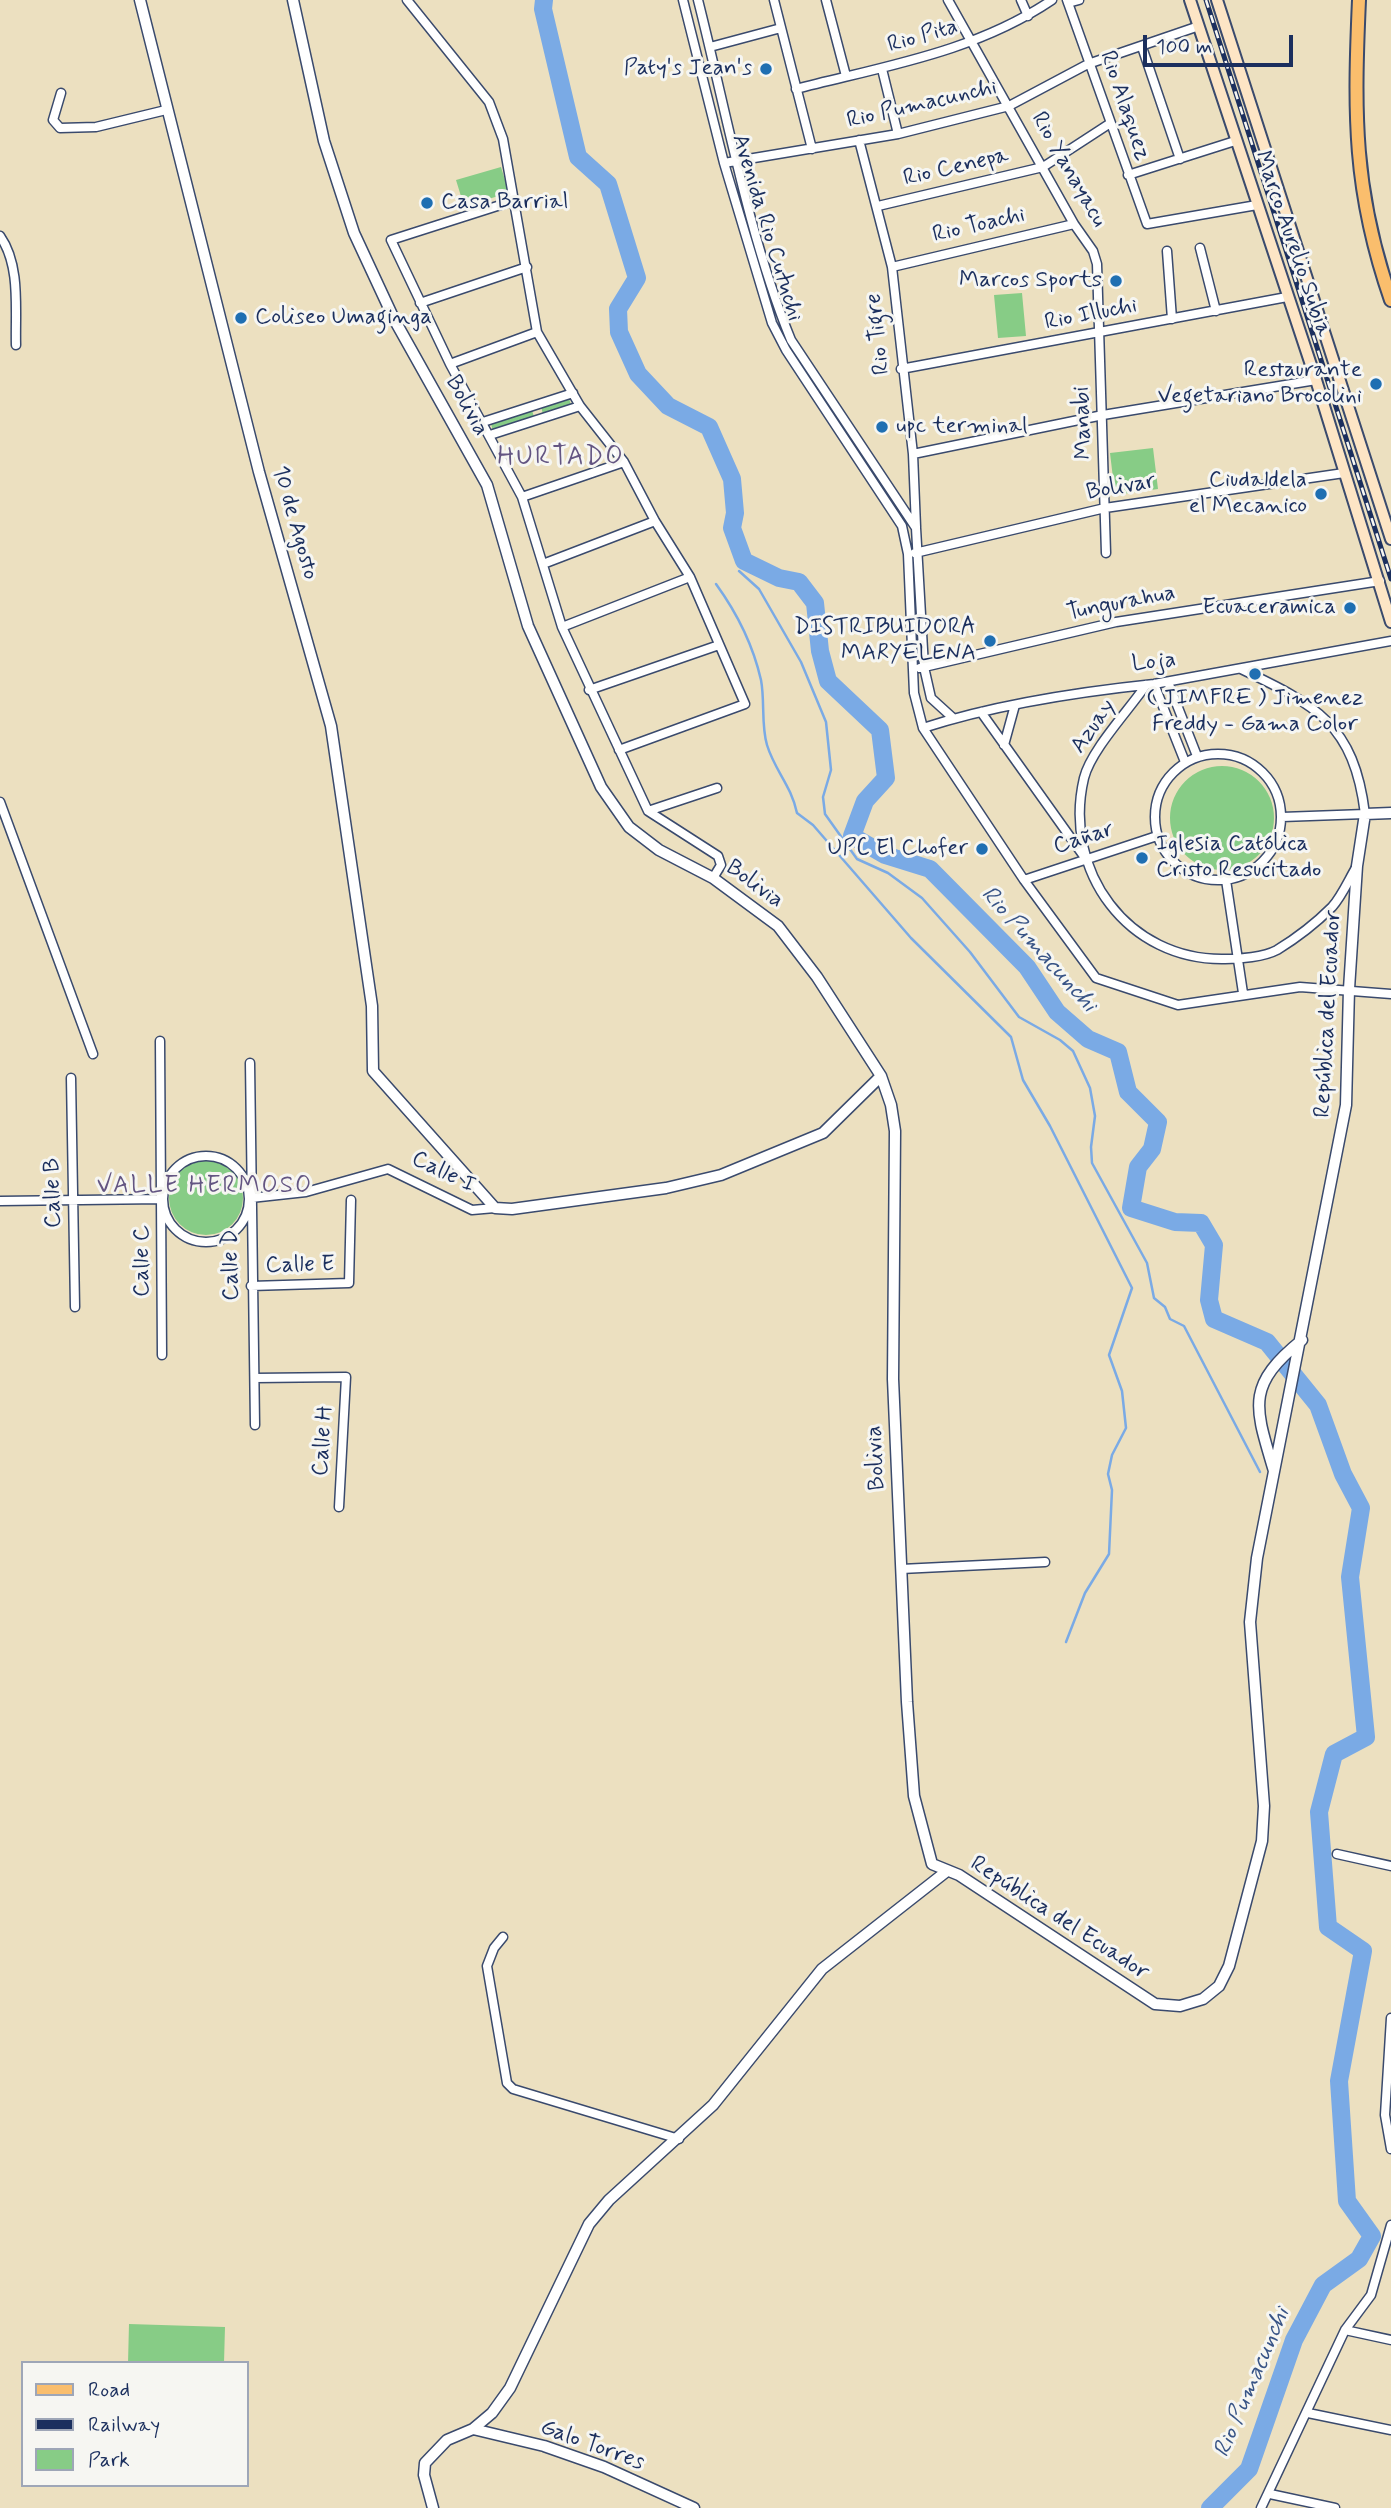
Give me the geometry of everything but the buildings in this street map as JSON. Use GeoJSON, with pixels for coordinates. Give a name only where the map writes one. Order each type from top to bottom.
{"type":"FeatureCollection","features":[{"type":"Feature","properties":{"kind":"main road","name":"Marco Aurelio Subia"},"geometry":{"type":"LineString","coordinates":[[1190,0],[1316,380],[1391,622]]}},
{"type":"Feature","properties":{"kind":"main road","name":"Marco Aurelio Subia"},"geometry":{"type":"LineString","coordinates":[[1217,0],[1391,539]]}},
{"type":"Feature","properties":{"kind":"main road"},"geometry":{"type":"LineString","coordinates":[[1359,0],[1356,120],[1359,174],[1369,227],[1391,300]]}},
{"type":"Feature","properties":{"kind":"street","name":"10 de Agosto"},"geometry":{"type":"LineString","coordinates":[[140,0],[260,472],[331,726],[372,1006],[371,1062],[377,1079],[435,1138],[495,1208]]}},
{"type":"Feature","properties":{"kind":"street","name":"Bolivia"},"geometry":{"type":"LineString","coordinates":[[293,0],[324,141],[354,233],[394,319],[487,485],[528,626],[572,730],[601,787],[629,827],[659,850],[713,878],[778,926],[817,977],[881,1076],[891,1105],[895,1131],[892,1379],[914,1796],[932,1864],[947,1871]]}},
{"type":"Feature","properties":{"kind":"street"},"geometry":{"type":"LineString","coordinates":[[407,0],[489,102],[503,139],[537,332],[580,406],[624,462],[655,522],[690,578],[744,704],[619,750]]}},
{"type":"Feature","properties":{"kind":"street","name":"Avenida Rio Cutuchi"},"geometry":{"type":"LineString","coordinates":[[683,0],[724,163],[772,323],[786,350],[902,526],[908,554],[914,693],[923,728],[1024,880],[1100,980],[1178,1005],[1243,993],[1300,987],[1391,994]]}},
{"type":"Feature","properties":{"kind":"street","name":"Avenida Rio Cutuchi"},"geometry":{"type":"LineString","coordinates":[[698,0],[736,159],[780,315],[790,340],[916,528],[925,667],[931,698],[953,718]]}},
{"type":"Feature","properties":{"kind":"street"},"geometry":{"type":"LineString","coordinates":[[774,0],[812,149]]}},
{"type":"Feature","properties":{"kind":"street"},"geometry":{"type":"LineString","coordinates":[[826,0],[846,76]]}},
{"type":"Feature","properties":{"kind":"street","name":"Rio Yanayacu"},"geometry":{"type":"LineString","coordinates":[[948,0],[1074,224],[1093,251],[1097,264],[1100,334]]}},
{"type":"Feature","properties":{"kind":"street"},"geometry":{"type":"LineString","coordinates":[[1021,0],[1028,16]]}},
{"type":"Feature","properties":{"kind":"street","name":"Rio Pita"},"geometry":{"type":"LineString","coordinates":[[796,89],[882,69],[971,43],[1028,16],[1052,0]]}},
{"type":"Feature","properties":{"kind":"street"},"geometry":{"type":"LineString","coordinates":[[1068,2],[1079,0]]}},
{"type":"Feature","properties":{"kind":"street","name":"Rio Alaquez"},"geometry":{"type":"LineString","coordinates":[[1068,2],[1147,224],[1256,205]]}},
{"type":"Feature","properties":{"kind":"street","name":"Rio Pumacunchi"},"geometry":{"type":"LineString","coordinates":[[724,163],[898,134],[1009,106],[1088,64],[1199,26]]}},
{"type":"Feature","properties":{"kind":"street"},"geometry":{"type":"LineString","coordinates":[[710,47],[781,28]]}},
{"type":"Feature","properties":{"kind":"street"},"geometry":{"type":"LineString","coordinates":[[1142,47],[1180,159]]}},
{"type":"Feature","properties":{"kind":"street"},"geometry":{"type":"LineString","coordinates":[[882,69],[898,134]]}},
{"type":"Feature","properties":{"kind":"street"},"geometry":{"type":"LineString","coordinates":[[61,93],[53,120],[60,128],[96,127],[166,110]]}},
{"type":"Feature","properties":{"kind":"street","name":"Rio Cenepa"},"geometry":{"type":"LineString","coordinates":[[877,206],[1043,167],[1110,124]]}},
{"type":"Feature","properties":{"kind":"street","name":"Rio Tigre"},"geometry":{"type":"LineString","coordinates":[[859,140],[892,267],[912,454],[916,528]]}},
{"type":"Feature","properties":{"kind":"street"},"geometry":{"type":"LineString","coordinates":[[1128,175],[1235,141]]}},
{"type":"Feature","properties":{"kind":"street"},"geometry":{"type":"LineString","coordinates":[[513,201],[391,240],[450,364],[522,497],[562,627],[648,811],[718,856],[721,865],[713,878]]}},
{"type":"Feature","properties":{"kind":"street","name":"Rio Toachi"},"geometry":{"type":"LineString","coordinates":[[892,267],[1074,224]]}},
{"type":"Feature","properties":{"kind":"street"},"geometry":{"type":"LineString","coordinates":[[0,236],[7,246],[14,270],[16,345]]}},
{"type":"Feature","properties":{"kind":"street"},"geometry":{"type":"LineString","coordinates":[[1200,247],[1216,311]]}},
{"type":"Feature","properties":{"kind":"street"},"geometry":{"type":"LineString","coordinates":[[1167,251],[1172,319]]}},
{"type":"Feature","properties":{"kind":"street"},"geometry":{"type":"LineString","coordinates":[[420,303],[527,267]]}},
{"type":"Feature","properties":{"kind":"street","name":"Rio Illuchi"},"geometry":{"type":"LineString","coordinates":[[901,369],[1287,297]]}},
{"type":"Feature","properties":{"kind":"street"},"geometry":{"type":"LineString","coordinates":[[450,364],[537,332]]}},
{"type":"Feature","properties":{"kind":"street","name":"Manabi"},"geometry":{"type":"LineString","coordinates":[[1100,334],[1106,553]]}},
{"type":"Feature","properties":{"kind":"street"},"geometry":{"type":"LineString","coordinates":[[912,454],[1103,415],[1316,380]]}},
{"type":"Feature","properties":{"kind":"street"},"geometry":{"type":"LineString","coordinates":[[483,422],[573,393]]}},
{"type":"Feature","properties":{"kind":"street"},"geometry":{"type":"LineString","coordinates":[[533,405],[538,419]]}},
{"type":"Feature","properties":{"kind":"street"},"geometry":{"type":"LineString","coordinates":[[489,435],[580,406]]}},
{"type":"Feature","properties":{"kind":"street"},"geometry":{"type":"LineString","coordinates":[[522,497],[624,462]]}},
{"type":"Feature","properties":{"kind":"street","name":"Bolivar"},"geometry":{"type":"LineString","coordinates":[[908,554],[1105,508],[1344,473]]}},
{"type":"Feature","properties":{"kind":"street"},"geometry":{"type":"LineString","coordinates":[[544,564],[655,522]]}},
{"type":"Feature","properties":{"kind":"street"},"geometry":{"type":"LineString","coordinates":[[562,627],[690,578]]}},
{"type":"Feature","properties":{"kind":"street","name":"Tungurahua"},"geometry":{"type":"LineString","coordinates":[[914,668],[1116,622],[1380,581]]}},
{"type":"Feature","properties":{"kind":"street","name":"Loja"},"geometry":{"type":"LineString","coordinates":[[923,728],[953,718],[1015,705],[1123,686],[1168,682],[1391,641]]}},
{"type":"Feature","properties":{"kind":"street"},"geometry":{"type":"LineString","coordinates":[[590,690],[719,645]]}},
{"type":"Feature","properties":{"kind":"street"},"geometry":{"type":"LineString","coordinates":[[1241,669],[1303,699],[1333,725],[1350,753],[1361,782],[1365,814]]}},
{"type":"Feature","properties":{"kind":"street"},"geometry":{"type":"LineString","coordinates":[[1168,682],[1197,756]]}},
{"type":"Feature","properties":{"kind":"street"},"geometry":{"type":"LineString","coordinates":[[1150,685],[1185,762]]}},
{"type":"Feature","properties":{"kind":"street","name":"Azuay"},"geometry":{"type":"LineString","coordinates":[[1150,685],[1084,775],[1080,813],[1084,857],[1107,902],[1132,928],[1160,946],[1198,959],[1236,959],[1275,951],[1333,906],[1357,866]]}},
{"type":"Feature","properties":{"kind":"street"},"geometry":{"type":"LineString","coordinates":[[1004,745],[1015,705]]}},
{"type":"Feature","properties":{"kind":"street"},"geometry":{"type":"LineString","coordinates":[[981,712],[1084,857]]}},
{"type":"Feature","properties":{"kind":"street"},"geometry":{"type":"LineString","coordinates":[[1227,753],[1255,765],[1275,788],[1282,817],[1278,839],[1266,859],[1248,873],[1226,880],[1204,878],[1184,870],[1167,856],[1157,836],[1154,813],[1160,790],[1173,771],[1197,756],[1227,753]]}},
{"type":"Feature","properties":{"kind":"street"},"geometry":{"type":"LineString","coordinates":[[648,811],[717,788]]}},
{"type":"Feature","properties":{"kind":"street"},"geometry":{"type":"LineString","coordinates":[[0,802],[93,1054]]}},
{"type":"Feature","properties":{"kind":"street"},"geometry":{"type":"LineString","coordinates":[[1282,817],[1391,813]]}},
{"type":"Feature","properties":{"kind":"street","name":"República del Ecuador"},"geometry":{"type":"LineString","coordinates":[[433,2508],[424,2475],[425,2463],[431,2453],[447,2440],[473,2429],[492,2413],[510,2388],[589,2224],[609,2200],[679,2139],[713,2105],[822,1969],[851,1943],[906,1906],[947,1871],[959,1875],[1155,2004],[1180,2006],[1203,1999],[1219,1986],[1229,1966],[1262,1840],[1264,1806],[1250,1622],[1257,1558],[1298,1364],[1346,1105],[1349,989],[1357,866],[1365,814]]}},
{"type":"Feature","properties":{"kind":"street","name":"Cañar"},"geometry":{"type":"LineString","coordinates":[[1024,880],[1084,857],[1157,836]]}},
{"type":"Feature","properties":{"kind":"street"},"geometry":{"type":"LineString","coordinates":[[1226,880],[1243,993]]}},
{"type":"Feature","properties":{"kind":"street","name":"Calle C"},"geometry":{"type":"LineString","coordinates":[[160,1041],[162,1355]]}},
{"type":"Feature","properties":{"kind":"street","name":"Calle D"},"geometry":{"type":"LineString","coordinates":[[250,1063],[255,1425]]}},
{"type":"Feature","properties":{"kind":"street"},"geometry":{"type":"LineString","coordinates":[[495,1208],[512,1209],[666,1188],[721,1175],[823,1133],[881,1076]]}},
{"type":"Feature","properties":{"kind":"street","name":"Calle B"},"geometry":{"type":"LineString","coordinates":[[71,1078],[75,1307]]}},
{"type":"Feature","properties":{"kind":"street"},"geometry":{"type":"LineString","coordinates":[[199,1156],[212,1156],[234,1166],[243,1175],[251,1198],[244,1222],[236,1232],[225,1239],[201,1243],[188,1239],[169,1223],[162,1199],[169,1176],[177,1167],[199,1156]]}},
{"type":"Feature","properties":{"kind":"street","name":"Calle I"},"geometry":{"type":"LineString","coordinates":[[251,1198],[306,1192],[387,1168],[472,1210],[495,1208]]}},
{"type":"Feature","properties":{"kind":"street"},"geometry":{"type":"LineString","coordinates":[[0,1201],[162,1199]]}},
{"type":"Feature","properties":{"kind":"street","name":"Calle E"},"geometry":{"type":"LineString","coordinates":[[251,1286],[349,1283],[351,1200]]}},
{"type":"Feature","properties":{"kind":"street","name":"República del Ecuador"},"geometry":{"type":"LineString","coordinates":[[1275,1473],[1258,1405],[1265,1376],[1281,1357],[1302,1340]]}},
{"type":"Feature","properties":{"kind":"street","name":"Calle H"},"geometry":{"type":"LineString","coordinates":[[255,1378],[346,1377],[339,1507]]}},
{"type":"Feature","properties":{"kind":"street"},"geometry":{"type":"LineString","coordinates":[[901,1569],[1045,1562]]}},
{"type":"Feature","properties":{"kind":"street"},"geometry":{"type":"LineString","coordinates":[[1337,1854],[1391,1866]]}},
{"type":"Feature","properties":{"kind":"street"},"geometry":{"type":"LineString","coordinates":[[503,1937],[494,1948],[487,1966],[492,2013],[507,2083],[513,2089],[679,2139]]}},
{"type":"Feature","properties":{"kind":"street"},"geometry":{"type":"LineString","coordinates":[[1391,2018],[1388,2116],[1391,2149]]}},
{"type":"Feature","properties":{"kind":"street"},"geometry":{"type":"LineString","coordinates":[[1261,2508],[1270,2494],[1345,2330],[1371,2295],[1391,2225]]}},
{"type":"Feature","properties":{"kind":"street"},"geometry":{"type":"LineString","coordinates":[[1345,2330],[1391,2340]]}},
{"type":"Feature","properties":{"kind":"street"},"geometry":{"type":"LineString","coordinates":[[1308,2413],[1391,2430]]}},
{"type":"Feature","properties":{"kind":"street","name":"Galo Torres"},"geometry":{"type":"LineString","coordinates":[[473,2429],[544,2446],[604,2467],[694,2508]]}},
{"type":"Feature","properties":{"kind":"street"},"geometry":{"type":"LineString","coordinates":[[1270,2494],[1335,2508]]}},
{"type":"Feature","properties":{"kind":"green space"},"geometry":{"type":"Polygon","coordinates":[[[501,167],[509,193],[464,206],[456,180],[501,167]]]}},
{"type":"Feature","properties":{"kind":"green space"},"geometry":{"type":"Polygon","coordinates":[[[1022,293],[1026,336],[998,338],[994,295],[1022,293]]]}},
{"type":"Feature","properties":{"kind":"green space"},"geometry":{"type":"Polygon","coordinates":[[[569,398],[571,405],[543,414],[541,407],[569,398]]]}},
{"type":"Feature","properties":{"kind":"green space"},"geometry":{"type":"Polygon","coordinates":[[[532,410],[534,417],[493,431],[491,424],[532,410]]]}},
{"type":"Feature","properties":{"kind":"green space"},"geometry":{"type":"Polygon","coordinates":[[[1153,448],[1158,489],[1115,495],[1110,453],[1153,448]]]}},
{"type":"Feature","properties":{"kind":"green space"},"geometry":{"type":"Polygon","coordinates":[[[1222,766],[1242,770],[1259,781],[1270,798],[1274,818],[1270,838],[1259,855],[1242,866],[1222,870],[1202,866],[1185,855],[1174,838],[1170,818],[1174,798],[1185,781],[1202,770],[1222,766]]]}},
{"type":"Feature","properties":{"kind":"green space"},"geometry":{"type":"Polygon","coordinates":[[[206,1161],[220,1164],[232,1172],[240,1184],[243,1198],[240,1212],[232,1224],[220,1232],[206,1235],[192,1232],[180,1224],[172,1212],[169,1198],[172,1184],[180,1172],[192,1164],[206,1161]]]}},
{"type":"Feature","properties":{"kind":"green space"},"geometry":{"type":"Polygon","coordinates":[[[129,2324],[225,2327],[224,2361],[128,2361],[129,2324]]]}},
{"type":"Feature","properties":{"kind":"waterway","name":"Rio Pumacunchi"},"geometry":{"type":"LineString","coordinates":[[544,0],[543,9],[578,157],[608,184],[637,278],[618,309],[619,332],[638,374],[668,406],[709,427],[732,479],[735,513],[732,528],[744,561],[779,578],[799,582],[815,603],[820,651],[828,681],[880,730],[886,778],[865,801],[852,836],[885,855],[930,869],[1027,967],[1057,1012],[1088,1039],[1118,1052],[1128,1092],[1158,1122],[1152,1149],[1138,1167],[1131,1208],[1175,1222],[1201,1223],[1214,1245],[1209,1300],[1214,1319],[1267,1342],[1318,1405],[1343,1474],[1361,1508],[1350,1577],[1366,1737],[1334,1754],[1319,1812],[1328,1927],[1363,1951],[1339,2081],[1347,2201],[1372,2236],[1359,2259],[1323,2285],[1294,2340],[1249,2469],[1210,2508]]}},
{"type":"Feature","properties":{"kind":"waterway"},"geometry":{"type":"LineString","coordinates":[[739,571],[759,589],[801,662],[826,722],[831,770],[823,797],[825,814],[857,859],[888,873],[922,898],[970,952],[1019,1017],[1060,1040],[1073,1051],[1090,1088],[1095,1116],[1092,1163],[1147,1263],[1154,1298],[1165,1307],[1170,1319],[1184,1326],[1260,1472]]}},
{"type":"Feature","properties":{"kind":"waterway"},"geometry":{"type":"LineString","coordinates":[[716,584],[731,606],[754,654],[761,680],[767,745],[791,794],[797,813],[813,825],[911,938],[1011,1037],[1023,1080],[1050,1126],[1132,1288],[1109,1355],[1122,1391],[1126,1428],[1112,1455],[1108,1474],[1112,1490],[1109,1554],[1085,1593],[1066,1642]]}},
{"type":"Feature","properties":{"kind":"railway"},"geometry":{"type":"LineString","coordinates":[[1206,0],[1391,579]]}},
{"type":"Feature","properties":{"kind":"place","name":"Paty's Jean's"},"geometry":{"type":"Point","coordinates":[766,69]}},
{"type":"Feature","properties":{"kind":"place","name":"Casa Barrial"},"geometry":{"type":"Point","coordinates":[427,203]}},
{"type":"Feature","properties":{"kind":"place","name":"Marcos Sports"},"geometry":{"type":"Point","coordinates":[1116,281]}},
{"type":"Feature","properties":{"kind":"place","name":"Coliseo Umaginga"},"geometry":{"type":"Point","coordinates":[241,318]}},
{"type":"Feature","properties":{"kind":"place","name":"Restaurante Vegetariano Brocolini"},"geometry":{"type":"Point","coordinates":[1376,384]}},
{"type":"Feature","properties":{"kind":"place","name":"upc terminal"},"geometry":{"type":"Point","coordinates":[882,427]}},
{"type":"Feature","properties":{"kind":"place","name":"Ciudaldela el Mecanico"},"geometry":{"type":"Point","coordinates":[1321,494]}},
{"type":"Feature","properties":{"kind":"place","name":"Ecuaceramica"},"geometry":{"type":"Point","coordinates":[1350,608]}},
{"type":"Feature","properties":{"kind":"place","name":"DISTRIBUIDORA MARYELENA"},"geometry":{"type":"Point","coordinates":[990,641]}},
{"type":"Feature","properties":{"kind":"place","name":"( JIMFRE ) Jimenez Freddy - Gama Color"},"geometry":{"type":"Point","coordinates":[1255,674]}},
{"type":"Feature","properties":{"kind":"place","name":"UPC El Chofer"},"geometry":{"type":"Point","coordinates":[982,849]}},
{"type":"Feature","properties":{"kind":"place","name":"Iglesia Católica Cristo Resucitado"},"geometry":{"type":"Point","coordinates":[1142,858]}},
{"type":"Feature","properties":{"kind":"district","name":"HURTADO"},"geometry":{"type":"Point","coordinates":[561,459]}},
{"type":"Feature","properties":{"kind":"district","name":"VALLE HERMOSO"},"geometry":{"type":"Point","coordinates":[205,1187]}}]}
